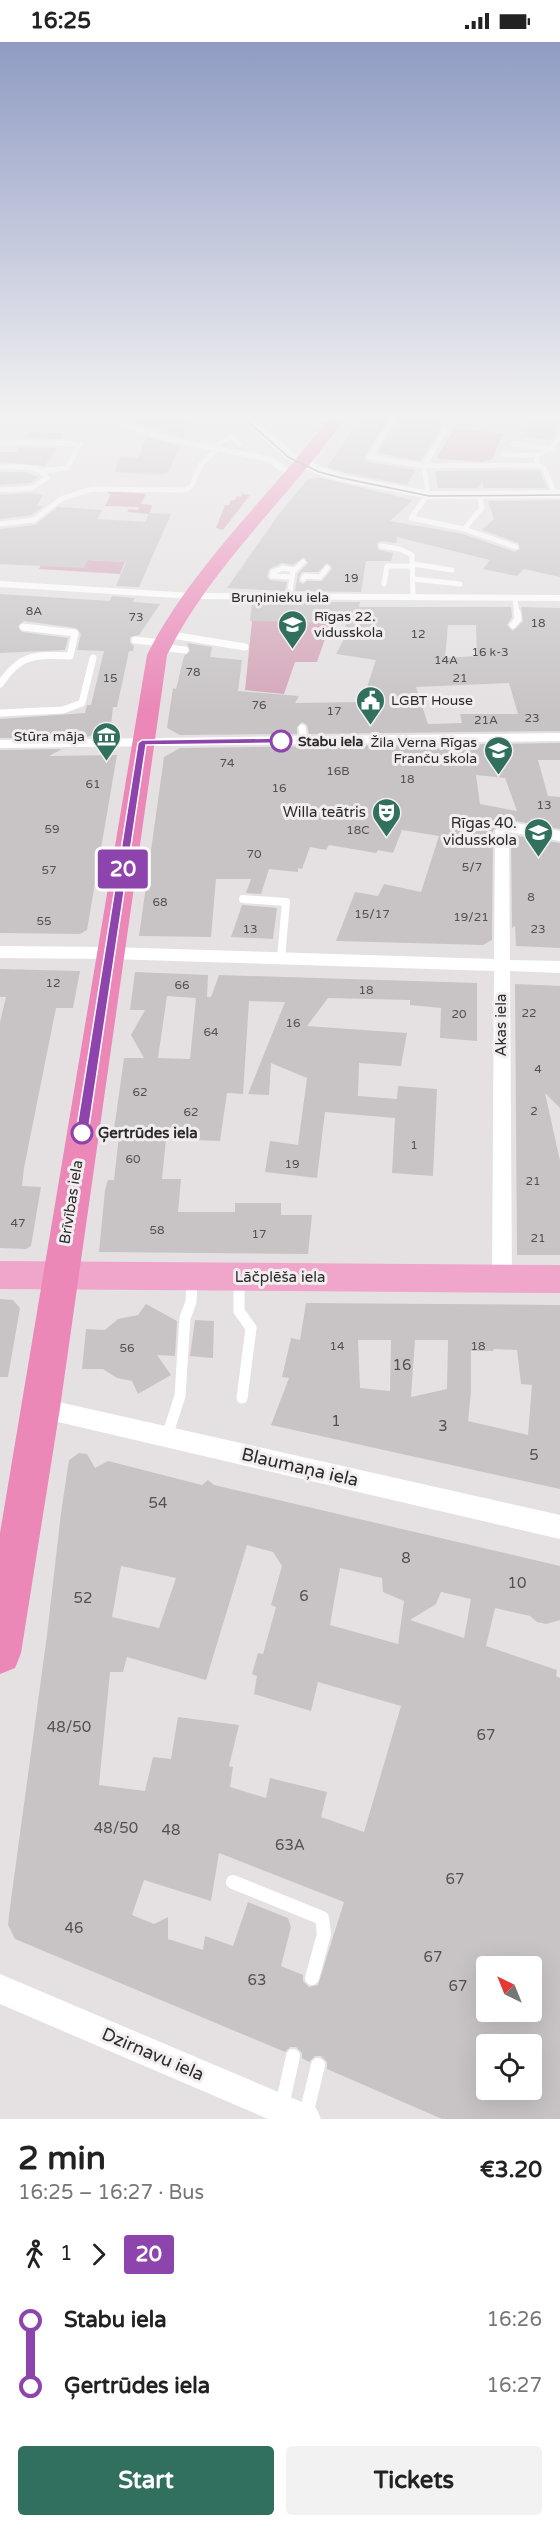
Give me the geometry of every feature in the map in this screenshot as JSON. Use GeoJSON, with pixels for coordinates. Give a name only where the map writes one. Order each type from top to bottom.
{"type":"FeatureCollection","features":[{"type":"Feature","properties":{"kind":"highway","name":"Brīvības iela"},"geometry":{"type":"LineString","coordinates":[[0,1653],[41,1408],[152,676],[163,641],[192,596],[259,515]]}},
{"type":"Feature","properties":{"kind":"main road","name":"Lāčplēša iela"},"geometry":{"type":"LineString","coordinates":[[0,1275],[560,1279]]}},
{"type":"Feature","properties":{"kind":"street","name":"Bruņinieku iela"},"geometry":{"type":"LineString","coordinates":[[0,584],[192,596],[298,594],[560,598]]}},
{"type":"Feature","properties":{"kind":"street"},"geometry":{"type":"LineString","coordinates":[[0,744],[142,743],[303,734],[560,737]]}},
{"type":"Feature","properties":{"kind":"street","name":"Akas iela"},"geometry":{"type":"LineString","coordinates":[[502,1279],[502,830],[510,826],[560,836]]}},
{"type":"Feature","properties":{"kind":"street"},"geometry":{"type":"LineString","coordinates":[[0,951],[560,967]]}},
{"type":"Feature","properties":{"kind":"street","name":"Blaumaņa iela"},"geometry":{"type":"LineString","coordinates":[[41,1408],[560,1527]]}},
{"type":"Feature","properties":{"kind":"street","name":"Dzirnavu iela"},"geometry":{"type":"LineString","coordinates":[[0,1989],[297,2116]]}},
{"type":"Feature","properties":{"kind":"lane"},"geometry":{"type":"LineString","coordinates":[[0,524],[34,520],[41,515]]}},
{"type":"Feature","properties":{"kind":"lane"},"geometry":{"type":"LineString","coordinates":[[413,515],[411,518],[464,529],[516,547]]}},
{"type":"Feature","properties":{"kind":"lane"},"geometry":{"type":"LineString","coordinates":[[464,529],[476,515]]}},
{"type":"Feature","properties":{"kind":"lane"},"geometry":{"type":"LineString","coordinates":[[381,546],[412,555],[413,597]]}},
{"type":"Feature","properties":{"kind":"lane"},"geometry":{"type":"LineString","coordinates":[[298,594],[293,573],[303,562]]}},
{"type":"Feature","properties":{"kind":"lane"},"geometry":{"type":"LineString","coordinates":[[384,584],[387,566],[413,565],[452,570]]}},
{"type":"Feature","properties":{"kind":"lane"},"geometry":{"type":"LineString","coordinates":[[303,579],[305,576],[320,577],[327,568]]}},
{"type":"Feature","properties":{"kind":"lane"},"geometry":{"type":"LineString","coordinates":[[413,579],[460,584]]}},
{"type":"Feature","properties":{"kind":"lane"},"geometry":{"type":"LineString","coordinates":[[513,625],[518,619],[515,597]]}},
{"type":"Feature","properties":{"kind":"lane"},"geometry":{"type":"LineString","coordinates":[[0,684],[10,667],[32,655],[70,656],[75,633],[23,627]]}},
{"type":"Feature","properties":{"kind":"lane"},"geometry":{"type":"LineString","coordinates":[[135,640],[245,647]]}},
{"type":"Feature","properties":{"kind":"lane"},"geometry":{"type":"LineString","coordinates":[[163,641],[185,650]]}},
{"type":"Feature","properties":{"kind":"lane"},"geometry":{"type":"LineString","coordinates":[[0,713],[63,710],[82,703],[93,658]]}},
{"type":"Feature","properties":{"kind":"lane"},"geometry":{"type":"LineString","coordinates":[[243,899],[286,902],[281,958]]}},
{"type":"Feature","properties":{"kind":"lane"},"geometry":{"type":"LineString","coordinates":[[167,1436],[180,1396],[185,1318],[191,1302],[192,1276]]}},
{"type":"Feature","properties":{"kind":"lane"},"geometry":{"type":"LineString","coordinates":[[239,1276],[239,1311],[251,1328],[242,1398]]}},
{"type":"Feature","properties":{"kind":"lane"},"geometry":{"type":"LineString","coordinates":[[233,1882],[322,1918],[324,1934],[312,1978]]}},
{"type":"Feature","properties":{"kind":"lane"},"geometry":{"type":"LineString","coordinates":[[293,2056],[297,2116]]}},
{"type":"Feature","properties":{"kind":"lane"},"geometry":{"type":"LineString","coordinates":[[297,2116],[318,2065]]}},
{"type":"Feature","properties":{"kind":"shaded area"},"geometry":{"type":"Polygon","coordinates":[[[221,515],[235,515],[223,530],[216,528],[221,515]]]}},
{"type":"Feature","properties":{"kind":"shaded area"},"geometry":{"type":"Polygon","coordinates":[[[88,560],[125,562],[120,574],[39,569],[41,565],[88,560]]]}},
{"type":"Feature","properties":{"kind":"shaded area"},"geometry":{"type":"Polygon","coordinates":[[[252,621],[331,621],[317,662],[295,662],[284,694],[245,690],[252,621]]]}},
{"type":"Feature","properties":{"kind":"building"},"geometry":{"type":"Polygon","coordinates":[[[0,515],[32,515],[32,515],[0,519],[0,515]]]}},
{"type":"Feature","properties":{"kind":"building"},"geometry":{"type":"Polygon","coordinates":[[[48,515],[99,515],[97,519],[145,522],[148,515],[171,515],[139,587],[116,586],[126,562],[88,560],[84,568],[0,564],[0,529],[35,525],[48,515]]]}},
{"type":"Feature","properties":{"kind":"building"},"geometry":{"type":"Polygon","coordinates":[[[278,515],[397,515],[390,521],[463,534],[515,552],[520,549],[518,543],[482,530],[494,519],[493,515],[560,515],[560,577],[524,569],[517,576],[483,569],[490,560],[397,537],[396,543],[381,541],[377,543],[378,550],[393,553],[391,561],[366,561],[361,592],[295,591],[298,574],[308,563],[304,557],[293,565],[282,563],[269,569],[267,577],[270,580],[287,582],[285,591],[227,588],[278,515]],[[327,563],[318,572],[302,572],[299,582],[303,584],[307,581],[322,581],[332,569],[327,563]]]}},
{"type":"Feature","properties":{"kind":"building"},"geometry":{"type":"Polygon","coordinates":[[[0,594],[110,601],[112,596],[135,598],[133,602],[160,604],[139,635],[130,637],[130,643],[134,646],[133,651],[129,651],[117,707],[113,707],[111,725],[88,737],[0,738],[0,719],[85,713],[87,705],[91,705],[104,651],[77,650],[81,634],[76,628],[24,621],[18,626],[22,632],[68,638],[65,650],[0,653],[0,594]]]}},
{"type":"Feature","properties":{"kind":"building"},"geometry":{"type":"Polygon","coordinates":[[[252,602],[360,602],[359,607],[511,607],[512,617],[507,625],[513,631],[523,621],[521,607],[560,608],[560,731],[309,734],[307,725],[302,722],[297,727],[297,734],[180,735],[167,728],[173,688],[176,689],[184,656],[190,651],[187,643],[212,647],[210,657],[242,660],[238,691],[299,696],[295,703],[362,702],[376,660],[336,654],[349,630],[344,629],[347,623],[250,621],[252,602]],[[448,625],[445,658],[477,656],[476,625],[448,625]],[[509,683],[416,687],[428,724],[462,723],[460,714],[518,714],[509,683]]]}},
{"type":"Feature","properties":{"kind":"building"},"geometry":{"type":"Polygon","coordinates":[[[560,743],[560,760],[538,760],[548,796],[560,797],[560,829],[510,820],[493,830],[492,940],[483,945],[336,941],[355,892],[378,896],[384,884],[421,892],[439,836],[402,830],[393,853],[378,850],[376,853],[329,845],[326,850],[310,847],[302,869],[298,868],[298,872],[269,869],[261,894],[246,893],[251,879],[216,879],[211,937],[139,936],[164,757],[180,748],[560,743]],[[476,775],[480,804],[517,811],[505,778],[476,775]]]}},
{"type":"Feature","properties":{"kind":"building"},"geometry":{"type":"Polygon","coordinates":[[[62,749],[49,756],[117,755],[87,930],[80,934],[0,933],[0,750],[62,749]]]}},
{"type":"Feature","properties":{"kind":"building"},"geometry":{"type":"Polygon","coordinates":[[[511,835],[560,843],[560,948],[516,946],[515,926],[512,928],[511,835]]]}},
{"type":"Feature","properties":{"kind":"building"},"geometry":{"type":"Polygon","coordinates":[[[242,905],[277,908],[273,939],[231,937],[242,905]]]}},
{"type":"Feature","properties":{"kind":"building"},"geometry":{"type":"Polygon","coordinates":[[[0,969],[80,971],[73,1008],[56,1008],[24,1168],[22,1186],[41,1187],[31,1246],[26,1249],[0,1248],[0,1022],[6,997],[0,997],[0,969]]]}},
{"type":"Feature","properties":{"kind":"building"},"geometry":{"type":"Polygon","coordinates":[[[135,972],[208,975],[207,997],[211,997],[219,975],[477,983],[477,1041],[440,1038],[441,1008],[410,1005],[410,1000],[328,998],[307,1026],[407,1033],[401,1066],[359,1063],[358,1096],[397,1099],[398,1086],[437,1089],[433,1176],[392,1173],[395,1118],[325,1112],[317,1178],[265,1172],[270,1141],[298,1145],[307,1078],[271,1063],[269,1095],[248,1094],[285,1002],[249,1001],[243,1094],[227,1093],[220,1141],[166,1139],[162,1179],[181,1179],[178,1212],[235,1212],[235,1203],[281,1203],[281,1215],[312,1215],[308,1254],[99,1252],[105,1190],[108,1180],[114,1180],[119,1136],[113,1137],[124,1058],[144,1058],[131,1035],[145,1010],[130,1010],[135,972]],[[167,996],[158,1058],[190,1059],[196,998],[167,996]]]}},
{"type":"Feature","properties":{"kind":"building"},"geometry":{"type":"Polygon","coordinates":[[[515,984],[560,986],[560,1108],[545,1093],[560,1161],[560,1255],[517,1255],[515,984]]]}},
{"type":"Feature","properties":{"kind":"building"},"geometry":{"type":"Polygon","coordinates":[[[0,1299],[13,1300],[20,1308],[8,1377],[0,1377],[0,1299]]]}},
{"type":"Feature","properties":{"kind":"building"},"geometry":{"type":"Polygon","coordinates":[[[306,1303],[560,1305],[560,1489],[271,1425],[289,1378],[282,1377],[291,1338],[300,1340],[306,1303]],[[358,1340],[360,1388],[390,1391],[391,1340],[358,1340]],[[415,1340],[411,1397],[447,1389],[448,1340],[415,1340]],[[494,1349],[493,1351],[471,1351],[468,1421],[528,1435],[532,1385],[521,1384],[517,1350],[494,1349]]]}},
{"type":"Feature","properties":{"kind":"building"},"geometry":{"type":"Polygon","coordinates":[[[146,1304],[177,1321],[175,1356],[157,1355],[171,1375],[138,1394],[132,1381],[117,1378],[103,1369],[82,1369],[86,1329],[105,1330],[118,1319],[138,1315],[146,1304]]]}},
{"type":"Feature","properties":{"kind":"building"},"geometry":{"type":"Polygon","coordinates":[[[195,1320],[214,1321],[213,1358],[190,1356],[195,1320]]]}},
{"type":"Feature","properties":{"kind":"building"},"geometry":{"type":"Polygon","coordinates":[[[79,1453],[87,1454],[95,1468],[108,1461],[202,1485],[208,1480],[214,1485],[560,1566],[560,1620],[546,1624],[537,1622],[530,1616],[495,1608],[486,1646],[557,1670],[556,1676],[560,1678],[560,2119],[442,2119],[327,2069],[327,2062],[321,2056],[315,2056],[309,2062],[302,2058],[302,2053],[296,2047],[290,2047],[285,2052],[15,1939],[8,1925],[69,1460],[79,1453]],[[247,1545],[206,1680],[127,1657],[123,1672],[110,1672],[99,1785],[145,1791],[153,1757],[171,1759],[178,1717],[239,1725],[229,1766],[233,1767],[230,1787],[266,1798],[270,1778],[327,1792],[321,1817],[364,1832],[401,1706],[318,1682],[311,1711],[254,1694],[257,1676],[252,1674],[258,1653],[263,1654],[276,1607],[271,1605],[282,1566],[273,1552],[247,1545]],[[121,1566],[112,1617],[159,1628],[176,1578],[121,1566]],[[340,1568],[330,1625],[398,1644],[404,1601],[383,1592],[382,1578],[340,1568]],[[441,1592],[436,1604],[410,1620],[464,1638],[471,1599],[441,1592]],[[219,1853],[211,1901],[144,1880],[132,1915],[154,1924],[168,1917],[168,1939],[203,1950],[205,1936],[233,1946],[248,1902],[288,1918],[291,1927],[281,1966],[303,1975],[303,1981],[309,1987],[318,1985],[344,1902],[219,1853]]]}},
{"type":"Feature","properties":{"kind":"bus line","name":"20"},"geometry":{"type":"LineString","coordinates":[[82,1133],[142,743],[281,741]]}},
{"type":"Feature","properties":{"kind":"place","name":"Rīgas 22. vidusskola"},"geometry":{"type":"Point","coordinates":[293,650]}},
{"type":"Feature","properties":{"kind":"place","name":"LGBT House"},"geometry":{"type":"Point","coordinates":[370,726]}},
{"type":"Feature","properties":{"kind":"place","name":"Stabu iela"},"geometry":{"type":"Point","coordinates":[281,741]}},
{"type":"Feature","properties":{"kind":"place","name":"Stūra māja"},"geometry":{"type":"Point","coordinates":[106,762]}},
{"type":"Feature","properties":{"kind":"place","name":"Žila Verna Rīgas Franču skola"},"geometry":{"type":"Point","coordinates":[498,776]}},
{"type":"Feature","properties":{"kind":"place","name":"Willa teātris"},"geometry":{"type":"Point","coordinates":[387,838]}},
{"type":"Feature","properties":{"kind":"place","name":"Rīgas 40. vidusskola"},"geometry":{"type":"Point","coordinates":[538,858]}},
{"type":"Feature","properties":{"kind":"place","name":"Ģertrūdes iela"},"geometry":{"type":"Point","coordinates":[82,1133]}}]}
